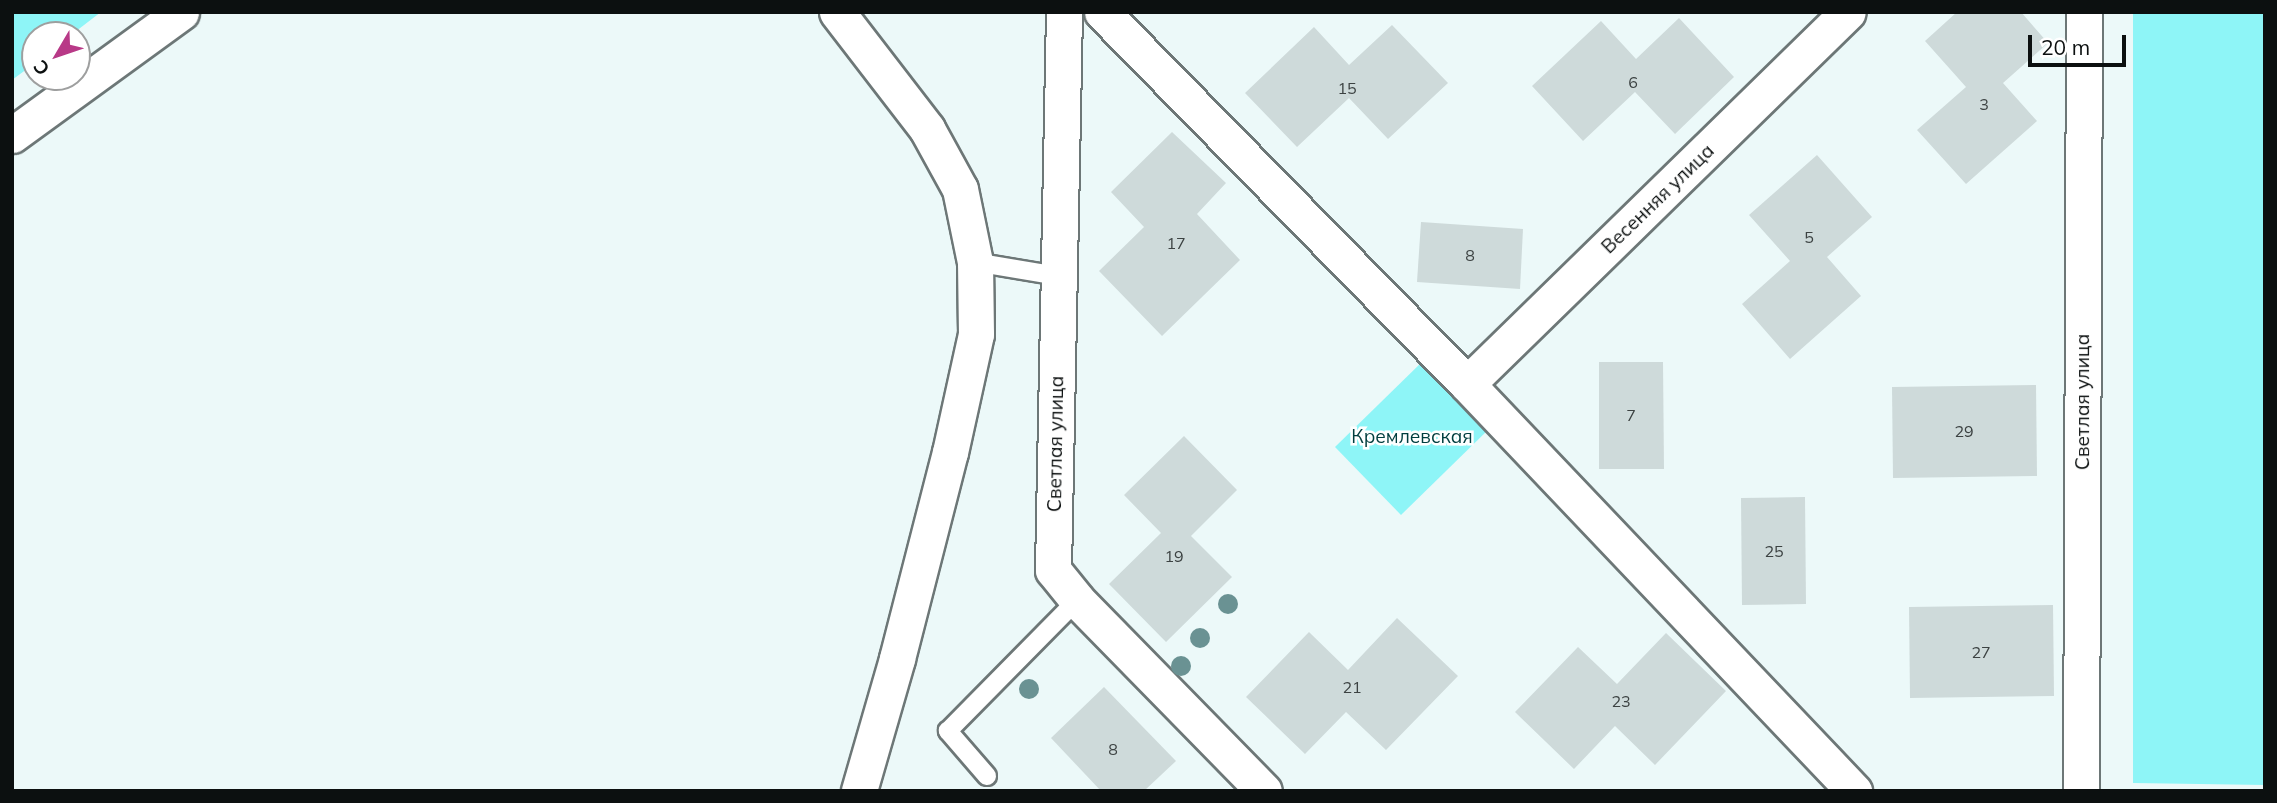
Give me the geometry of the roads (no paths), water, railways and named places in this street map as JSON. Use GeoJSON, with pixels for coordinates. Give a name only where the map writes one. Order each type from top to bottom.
{"type":"FeatureCollection","features":[{"type":"Feature","properties":{"kind":"street"},"geometry":{"type":"LineString","coordinates":[[12,135],[181,12]]}},
{"type":"Feature","properties":{"kind":"street"},"geometry":{"type":"LineString","coordinates":[[837,12],[927,129],[960,189],[975,262],[976,334],[897,659],[859,791]]}},
{"type":"Feature","properties":{"kind":"street","name":"Светлая улица"},"geometry":{"type":"LineString","coordinates":[[1064,12],[1054,570],[1077,600],[1264,791]]}},
{"type":"Feature","properties":{"kind":"street"},"geometry":{"type":"LineString","coordinates":[[1101,12],[1467,384],[1854,791]]}},
{"type":"Feature","properties":{"kind":"street","name":"Весенняя улица"},"geometry":{"type":"LineString","coordinates":[[1467,384],[1848,12]]}},
{"type":"Feature","properties":{"kind":"street","name":"Светлая улица"},"geometry":{"type":"LineString","coordinates":[[2081,791],[2084,12]]}},
{"type":"Feature","properties":{"kind":"lane"},"geometry":{"type":"LineString","coordinates":[[975,262],[1059,276]]}},
{"type":"Feature","properties":{"kind":"lane"},"geometry":{"type":"LineString","coordinates":[[987,776],[948,731],[1077,600]]}},
{"type":"Feature","properties":{"kind":"park label","name":"Кремлевская"},"geometry":{"type":"Point","coordinates":[1412,437]}}]}
